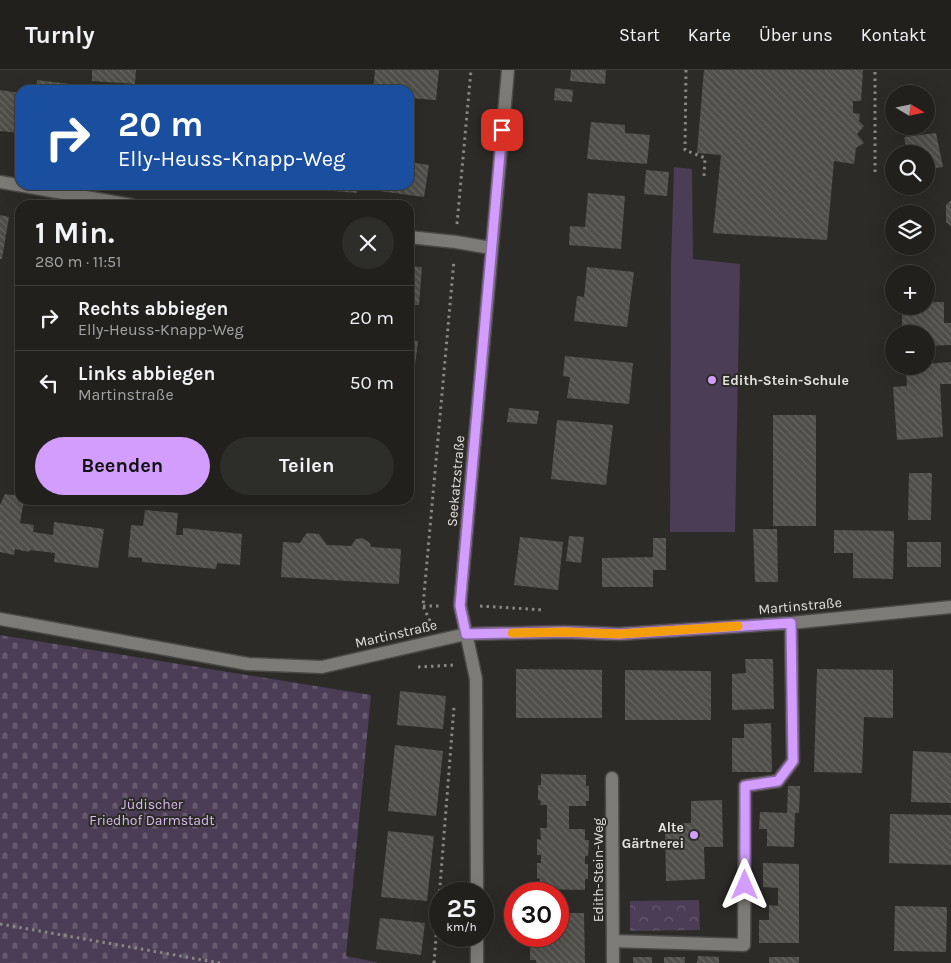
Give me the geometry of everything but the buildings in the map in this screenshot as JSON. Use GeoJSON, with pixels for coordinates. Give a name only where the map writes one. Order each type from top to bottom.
{"type":"FeatureCollection","features":[{"type":"Feature","properties":{"kind":"street","name":"Seekatzstraße"},"geometry":{"type":"LineString","coordinates":[[477,882],[476,679],[460,606],[508,70]]}},
{"type":"Feature","properties":{"kind":"street"},"geometry":{"type":"LineString","coordinates":[[0,182],[15,185]]}},
{"type":"Feature","properties":{"kind":"street"},"geometry":{"type":"LineString","coordinates":[[46,190],[103,200]]}},
{"type":"Feature","properties":{"kind":"street"},"geometry":{"type":"LineString","coordinates":[[414,238],[491,248]]}},
{"type":"Feature","properties":{"kind":"street","name":"Martinstraße"},"geometry":{"type":"LineString","coordinates":[[0,620],[248,664],[322,667],[466,634],[565,632],[619,634],[791,623],[951,607]]}},
{"type":"Feature","properties":{"kind":"street"},"geometry":{"type":"LineString","coordinates":[[613,942],[744,945],[745,786],[778,781],[793,761],[791,623]]}},
{"type":"Feature","properties":{"kind":"street","name":"Edith-Stein-Weg"},"geometry":{"type":"LineString","coordinates":[[612,778],[613,963]]}},
{"type":"Feature","properties":{"kind":"street"},"geometry":{"type":"LineString","coordinates":[[477,947],[477,963]]}},
{"type":"Feature","properties":{"kind":"path"},"geometry":{"type":"LineString","coordinates":[[430,622],[423,606],[471,70]]}},
{"type":"Feature","properties":{"kind":"path"},"geometry":{"type":"LineString","coordinates":[[686,70],[685,150],[706,158],[704,177]]}},
{"type":"Feature","properties":{"kind":"path"},"geometry":{"type":"LineString","coordinates":[[874,172],[875,70]]}},
{"type":"Feature","properties":{"kind":"path"},"geometry":{"type":"LineString","coordinates":[[423,606],[444,606]]}},
{"type":"Feature","properties":{"kind":"path"},"geometry":{"type":"LineString","coordinates":[[454,659],[458,664]]}},
{"type":"Feature","properties":{"kind":"path"},"geometry":{"type":"LineString","coordinates":[[434,963],[454,704]]}},
{"type":"Feature","properties":{"kind":"path"},"geometry":{"type":"LineString","coordinates":[[0,924],[220,963]]}},
{"type":"Feature","properties":{"kind":"green space"},"geometry":{"type":"Polygon","coordinates":[[[674,167],[692,169],[693,259],[740,264],[735,532],[670,532],[671,264],[674,167]]]}},
{"type":"Feature","properties":{"kind":"green space","name":"Jüdischer Friedhof Darmstadt"},"geometry":{"type":"Polygon","coordinates":[[[0,635],[371,695],[346,956],[379,963],[0,963],[0,635]]]}},
{"type":"Feature","properties":{"kind":"green space"},"geometry":{"type":"Polygon","coordinates":[[[699,900],[700,930],[630,931],[630,901],[699,900]]]}},
{"type":"Feature","properties":{"kind":"slow traffic"},"geometry":{"type":"LineString","coordinates":[[512,633],[619,634],[738,626]]}},
{"type":"Feature","properties":{"kind":"place","name":"Edith-Stein-Schule"},"geometry":{"type":"Point","coordinates":[712,380]}},
{"type":"Feature","properties":{"kind":"place","name":"Alte Gärtnerei"},"geometry":{"type":"Point","coordinates":[694,835]}},
{"type":"Feature","properties":{"kind":"route"},"geometry":{"type":"LineString","coordinates":[[502,130],[460,606],[466,634],[565,632],[619,634],[791,623],[793,761],[778,781],[745,786],[745,885]]}}]}
